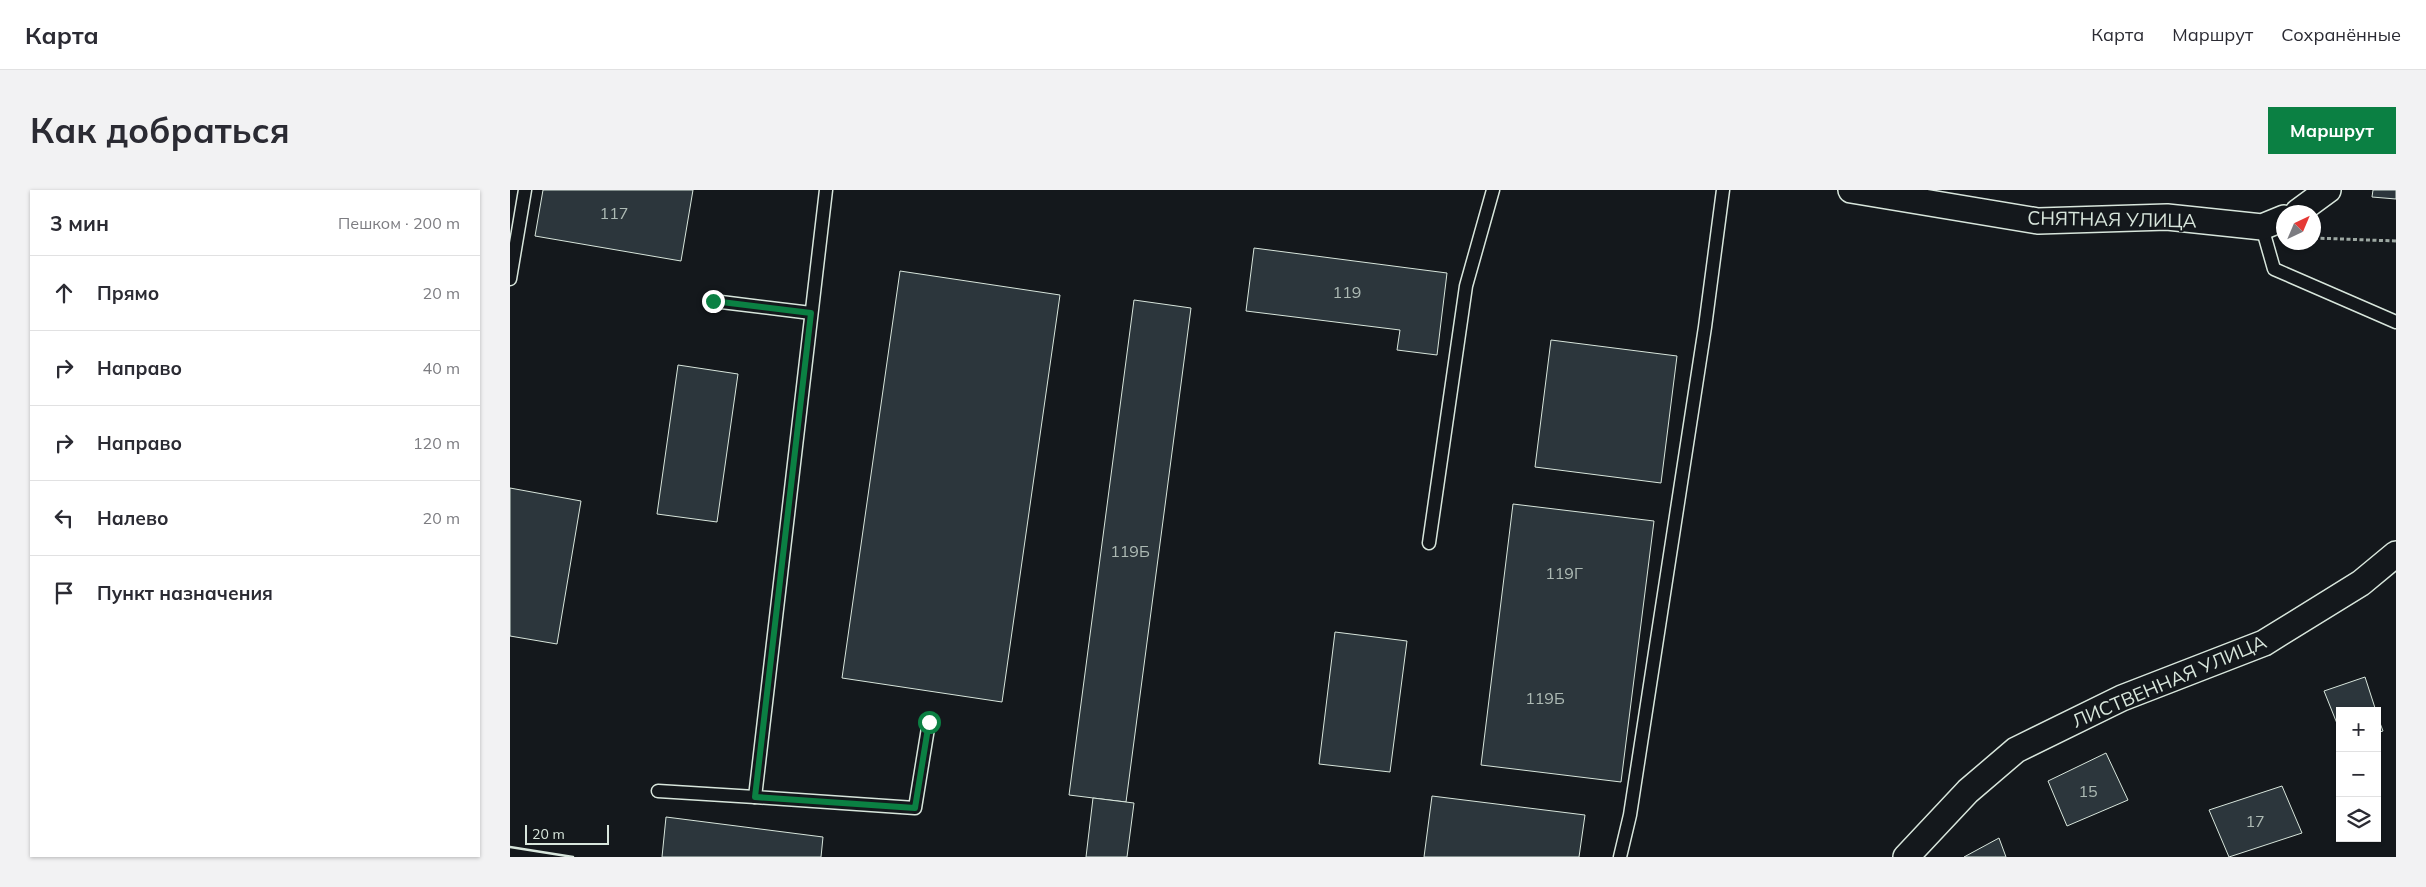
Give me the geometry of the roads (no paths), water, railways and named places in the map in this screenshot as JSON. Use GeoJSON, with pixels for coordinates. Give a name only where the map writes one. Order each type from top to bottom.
{"type":"FeatureCollection","features":[{"type":"Feature","properties":{"kind":"street","name":"СНЯТНАЯ УЛИЦА"},"geometry":{"type":"LineString","coordinates":[[1851,190],[2038,221],[2167,217],[2273,223]]}},
{"type":"Feature","properties":{"kind":"street"},"geometry":{"type":"LineString","coordinates":[[2308,205],[2328,190]]}},
{"type":"Feature","properties":{"kind":"street","name":"ЛИСТВЕННАЯ УЛИЦА"},"geometry":{"type":"LineString","coordinates":[[1906,857],[1968,791],[2016,750],[2122,698],[2264,643],[2361,583],[2396,554]]}},
{"type":"Feature","properties":{"kind":"lane"},"geometry":{"type":"LineString","coordinates":[[510,279],[525,190]]}},
{"type":"Feature","properties":{"kind":"lane"},"geometry":{"type":"LineString","coordinates":[[755,797],[826,190]]}},
{"type":"Feature","properties":{"kind":"lane"},"geometry":{"type":"LineString","coordinates":[[1429,543],[1466,286],[1493,190]]}},
{"type":"Feature","properties":{"kind":"lane"},"geometry":{"type":"LineString","coordinates":[[1620,857],[1630,815],[1705,327],[1723,190]]}},
{"type":"Feature","properties":{"kind":"lane"},"geometry":{"type":"LineString","coordinates":[[2273,223],[2274,269],[2396,322]]}},
{"type":"Feature","properties":{"kind":"lane"},"geometry":{"type":"LineString","coordinates":[[713,301],[811,313]]}},
{"type":"Feature","properties":{"kind":"lane"},"geometry":{"type":"LineString","coordinates":[[658,791],[915,808],[929,722]]}}]}
